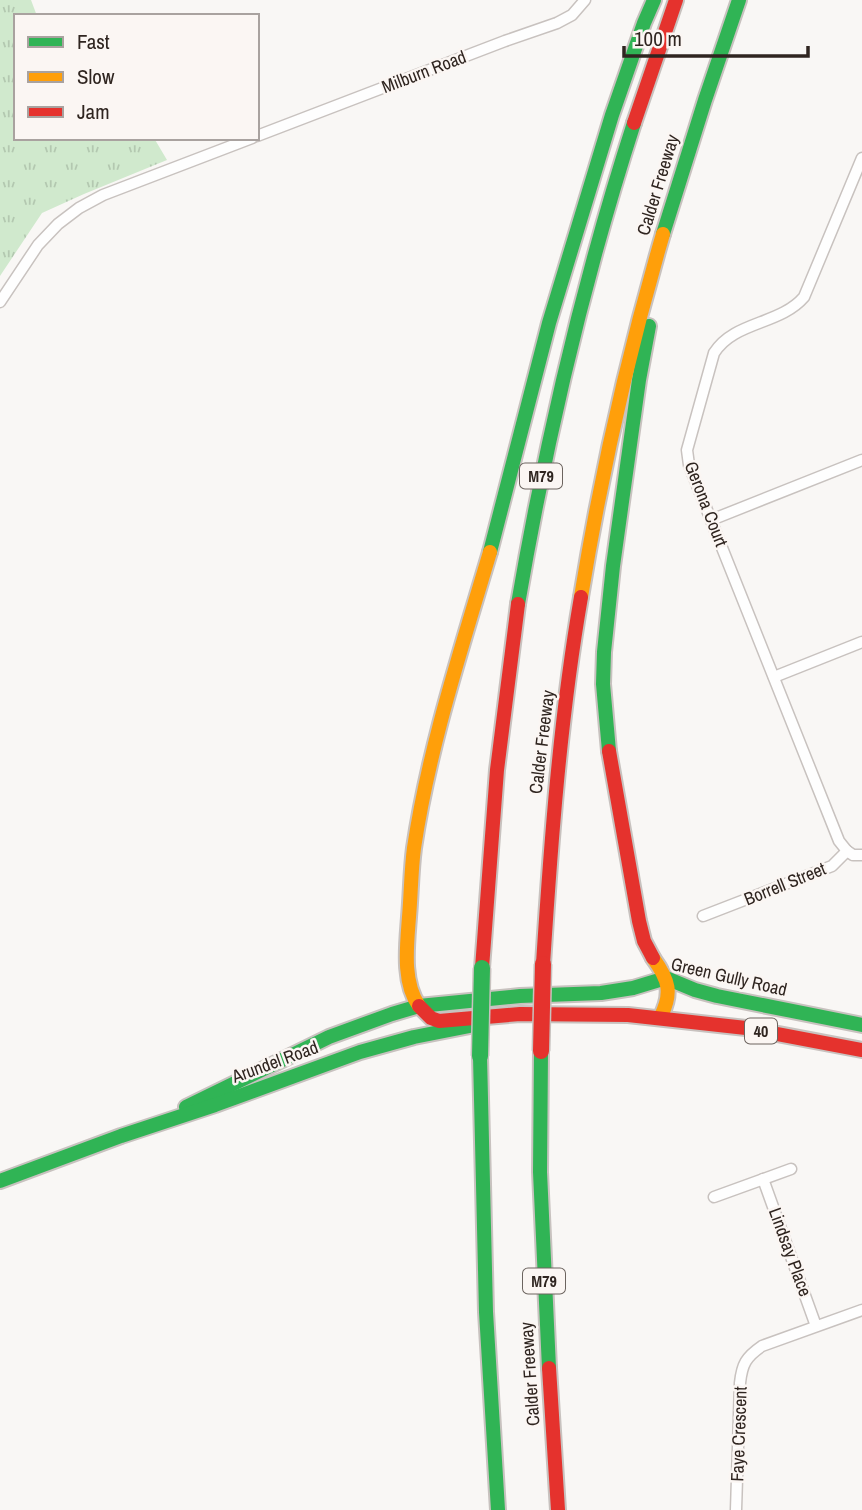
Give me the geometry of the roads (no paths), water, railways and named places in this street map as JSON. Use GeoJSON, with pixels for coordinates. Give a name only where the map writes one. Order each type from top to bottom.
{"type":"FeatureCollection","features":[{"type":"Feature","properties":{"kind":"main road"},"geometry":{"type":"LineString","coordinates":[[654,0],[617,103],[548,323],[501,517],[432,755],[414,849],[407,973],[414,999],[431,1018],[439,1021],[520,1014],[660,1018],[668,999],[666,978],[644,941],[639,921],[610,757],[603,673],[606,624],[635,407],[669,212]]}},
{"type":"Feature","properties":{"kind":"main road","name":"M79"},"geometry":{"type":"LineString","coordinates":[[498,1510],[486,1323],[480,1056],[482,968],[504,704],[545,453],[572,334],[657,52],[676,0]]}},
{"type":"Feature","properties":{"kind":"main road","name":"Calder Freeway"},"geometry":{"type":"LineString","coordinates":[[558,1510],[545,1309],[540,1172],[543,964],[558,759],[596,507],[618,404],[669,212],[739,0]]}},
{"type":"Feature","properties":{"kind":"main road","name":"Green Gully Road"},"geometry":{"type":"LineString","coordinates":[[419,1006],[520,996],[601,993],[633,988],[666,978],[717,996],[862,1025]]}},
{"type":"Feature","properties":{"kind":"main road","name":"Arundel Road"},"geometry":{"type":"LineString","coordinates":[[121,1136],[329,1037],[419,1006]]}},
{"type":"Feature","properties":{"kind":"main road","name":"Arundel Road"},"geometry":{"type":"LineString","coordinates":[[0,1181],[121,1136],[403,1039],[503,1021],[586,1014]]}},
{"type":"Feature","properties":{"kind":"main road","name":"40"},"geometry":{"type":"LineString","coordinates":[[660,1018],[746,1028],[862,1050]]}},
{"type":"Feature","properties":{"kind":"street","name":"Milburn Road"},"geometry":{"type":"LineString","coordinates":[[259,135],[557,23],[572,15],[585,0]]}},
{"type":"Feature","properties":{"kind":"street"},"geometry":{"type":"LineString","coordinates":[[0,302],[38,245],[58,224],[79,208],[103,195],[247,140]]}},
{"type":"Feature","properties":{"kind":"street","name":"Gerona Court"},"geometry":{"type":"LineString","coordinates":[[847,851],[839,841],[711,520],[687,457],[687,450],[718,346],[731,335],[781,315],[796,306],[804,297],[862,158]]}},
{"type":"Feature","properties":{"kind":"street"},"geometry":{"type":"LineString","coordinates":[[711,520],[862,460]]}},
{"type":"Feature","properties":{"kind":"street"},"geometry":{"type":"LineString","coordinates":[[775,677],[862,642]]}},
{"type":"Feature","properties":{"kind":"street"},"geometry":{"type":"LineString","coordinates":[[847,851],[853,855],[862,855]]}},
{"type":"Feature","properties":{"kind":"street","name":"Borrell Street"},"geometry":{"type":"LineString","coordinates":[[704,916],[826,868],[837,862],[847,851]]}},
{"type":"Feature","properties":{"kind":"street"},"geometry":{"type":"LineString","coordinates":[[713,1197],[791,1169]]}},
{"type":"Feature","properties":{"kind":"street","name":"Lindsay Place"},"geometry":{"type":"LineString","coordinates":[[763,1179],[816,1326]]}},
{"type":"Feature","properties":{"kind":"street","name":"Faye Crescent"},"geometry":{"type":"LineString","coordinates":[[736,1510],[740,1383],[742,1370],[751,1353],[762,1346],[862,1310]]}}]}
